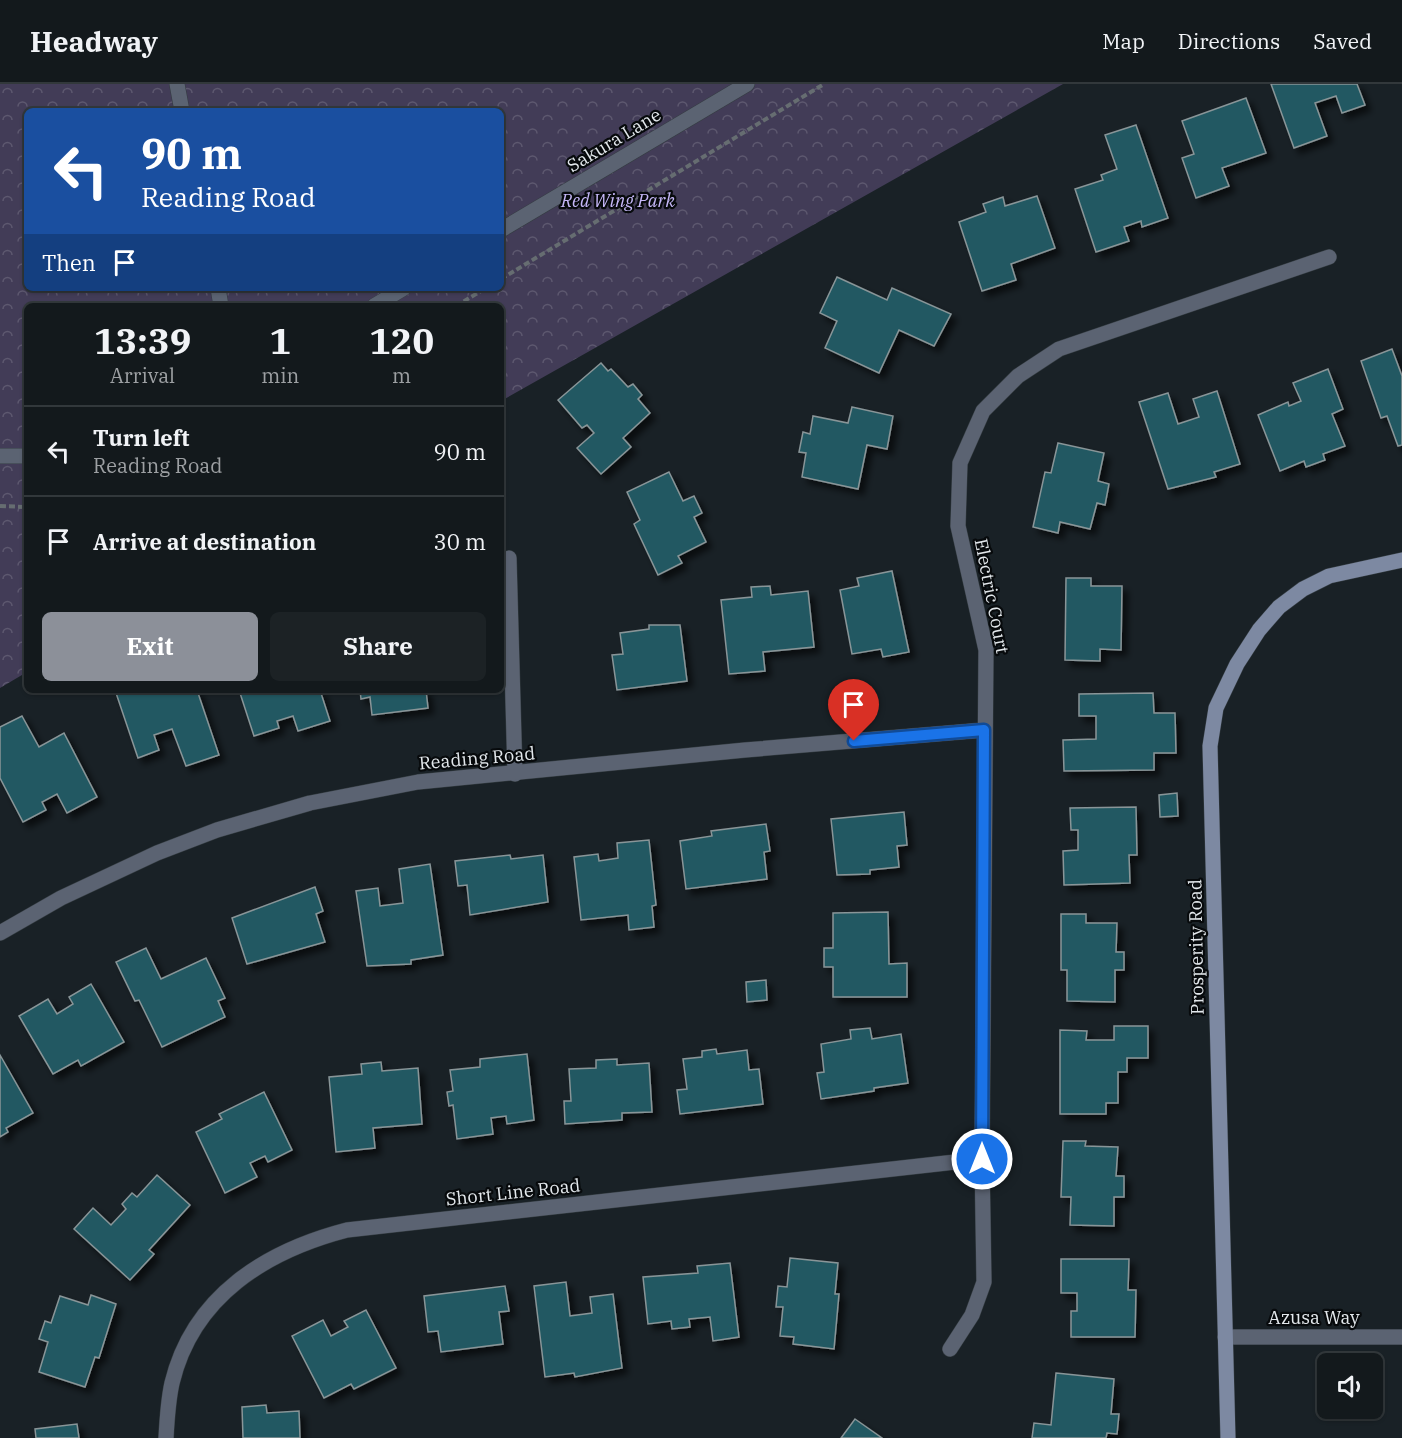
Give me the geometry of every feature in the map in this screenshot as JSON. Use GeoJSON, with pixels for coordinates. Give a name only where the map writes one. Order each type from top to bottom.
{"type":"FeatureCollection","features":[{"type":"Feature","properties":{"kind":"street"},"geometry":{"type":"LineString","coordinates":[[177,84],[181,108]]}},
{"type":"Feature","properties":{"kind":"street","name":"Sakura Lane"},"geometry":{"type":"LineString","coordinates":[[504,228],[747,84]]}},
{"type":"Feature","properties":{"kind":"street","name":"Electric Court"},"geometry":{"type":"LineString","coordinates":[[950,1349],[972,1315],[984,1282],[982,1159],[986,650],[958,526],[960,463],[982,411],[1018,376],[1059,349],[1329,257]]}},
{"type":"Feature","properties":{"kind":"street"},"geometry":{"type":"LineString","coordinates":[[379,303],[399,291]]}},
{"type":"Feature","properties":{"kind":"street"},"geometry":{"type":"LineString","coordinates":[[0,456],[24,456]]}},
{"type":"Feature","properties":{"kind":"street"},"geometry":{"type":"LineString","coordinates":[[509,558],[515,774]]}},
{"type":"Feature","properties":{"kind":"street","name":"Prosperity Road"},"geometry":{"type":"LineString","coordinates":[[1228,1438],[1210,746],[1215,708],[1237,664],[1259,630],[1279,607],[1303,589],[1329,576],[1402,561]]}},
{"type":"Feature","properties":{"kind":"street","name":"Reading Road"},"geometry":{"type":"LineString","coordinates":[[0,933],[61,898],[157,853],[216,830],[310,803],[418,782],[745,750],[984,730]]}},
{"type":"Feature","properties":{"kind":"street","name":"Short Line Road"},"geometry":{"type":"LineString","coordinates":[[166,1438],[168,1407],[181,1357],[193,1331],[208,1309],[226,1290],[250,1272],[296,1246],[318,1238],[347,1230],[982,1159]]}},
{"type":"Feature","properties":{"kind":"street","name":"Azusa Way"},"geometry":{"type":"LineString","coordinates":[[1225,1337],[1402,1337]]}},
{"type":"Feature","properties":{"kind":"path"},"geometry":{"type":"LineString","coordinates":[[504,277],[824,84]]}},
{"type":"Feature","properties":{"kind":"path"},"geometry":{"type":"LineString","coordinates":[[461,303],[481,291]]}},
{"type":"Feature","properties":{"kind":"path"},"geometry":{"type":"LineString","coordinates":[[0,506],[24,507]]}},
{"type":"Feature","properties":{"kind":"green space","name":"Red Wing Park"},"geometry":{"type":"Polygon","coordinates":[[[0,84],[1063,84],[504,399],[504,303],[24,303],[24,674],[0,688],[0,84]]]}},
{"type":"Feature","properties":{"kind":"building"},"geometry":{"type":"Polygon","coordinates":[[[1271,84],[1357,84],[1365,105],[1342,113],[1336,96],[1315,103],[1327,136],[1294,148],[1271,84]]]}},
{"type":"Feature","properties":{"kind":"building"},"geometry":{"type":"Polygon","coordinates":[[[1246,98],[1266,153],[1222,168],[1229,186],[1196,198],[1182,158],[1194,154],[1182,121],[1246,98]]]}},
{"type":"Feature","properties":{"kind":"building"},"geometry":{"type":"Polygon","coordinates":[[[1136,125],[1168,218],[1142,227],[1141,221],[1124,227],[1129,241],[1096,252],[1075,189],[1103,180],[1101,175],[1117,169],[1105,135],[1136,125]]]}},
{"type":"Feature","properties":{"kind":"building"},"geometry":{"type":"Polygon","coordinates":[[[1037,196],[1055,248],[1011,264],[1016,280],[982,291],[959,222],[986,212],[983,204],[1003,197],[1005,206],[1037,196]]]}},
{"type":"Feature","properties":{"kind":"building"},"geometry":{"type":"Polygon","coordinates":[[[837,277],[887,300],[892,288],[951,314],[934,346],[899,330],[879,373],[825,348],[837,321],[820,313],[837,277]]]}},
{"type":"Feature","properties":{"kind":"building"},"geometry":{"type":"Polygon","coordinates":[[[1392,349],[1402,376],[1402,445],[1398,446],[1387,416],[1381,418],[1361,361],[1392,349]]]}},
{"type":"Feature","properties":{"kind":"building"},"geometry":{"type":"Polygon","coordinates":[[[601,363],[608,371],[611,369],[628,387],[633,384],[642,395],[638,399],[650,413],[623,438],[631,447],[601,474],[577,448],[594,433],[587,425],[582,428],[558,400],[601,363]]]}},
{"type":"Feature","properties":{"kind":"building"},"geometry":{"type":"Polygon","coordinates":[[[1328,369],[1343,409],[1332,414],[1345,446],[1323,454],[1325,460],[1306,467],[1304,461],[1280,471],[1258,415],[1288,402],[1289,406],[1301,401],[1293,383],[1328,369]]]}},
{"type":"Feature","properties":{"kind":"building"},"geometry":{"type":"Polygon","coordinates":[[[1217,391],[1240,464],[1214,472],[1216,477],[1168,489],[1139,402],[1168,393],[1178,424],[1199,417],[1193,399],[1217,391]]]}},
{"type":"Feature","properties":{"kind":"building"},"geometry":{"type":"Polygon","coordinates":[[[852,407],[893,416],[887,449],[867,445],[858,489],[802,477],[806,453],[799,452],[803,432],[810,434],[813,416],[848,423],[852,407]]]}},
{"type":"Feature","properties":{"kind":"building"},"geometry":{"type":"Polygon","coordinates":[[[1058,443],[1104,453],[1098,481],[1109,484],[1105,505],[1097,503],[1090,529],[1060,522],[1058,533],[1033,527],[1045,472],[1051,473],[1058,443]]]}},
{"type":"Feature","properties":{"kind":"building"},"geometry":{"type":"Polygon","coordinates":[[[669,472],[683,501],[694,496],[702,513],[694,517],[706,542],[678,556],[682,563],[658,575],[634,524],[640,520],[627,492],[669,472]]]}},
{"type":"Feature","properties":{"kind":"building"},"geometry":{"type":"Polygon","coordinates":[[[892,571],[909,652],[883,657],[881,649],[852,654],[840,590],[859,586],[857,578],[892,571]]]}},
{"type":"Feature","properties":{"kind":"building"},"geometry":{"type":"Polygon","coordinates":[[[1066,578],[1091,578],[1091,586],[1122,586],[1121,650],[1100,649],[1100,661],[1065,660],[1066,578]]]}},
{"type":"Feature","properties":{"kind":"building"},"geometry":{"type":"Polygon","coordinates":[[[770,586],[771,595],[808,591],[814,647],[763,652],[765,671],[729,674],[721,600],[752,597],[751,587],[770,586]]]}},
{"type":"Feature","properties":{"kind":"building"},"geometry":{"type":"Polygon","coordinates":[[[649,625],[680,625],[687,681],[617,690],[612,655],[623,654],[620,633],[649,629],[649,625]]]}},
{"type":"Feature","properties":{"kind":"building"},"geometry":{"type":"Polygon","coordinates":[[[116,693],[198,693],[219,755],[186,766],[172,729],[154,735],[159,750],[138,758],[116,693]]]}},
{"type":"Feature","properties":{"kind":"building"},"geometry":{"type":"Polygon","coordinates":[[[240,693],[321,693],[330,721],[298,731],[293,716],[277,721],[279,728],[254,736],[240,693]]]}},
{"type":"Feature","properties":{"kind":"building"},"geometry":{"type":"Polygon","coordinates":[[[360,693],[426,693],[428,708],[372,715],[370,697],[361,699],[360,693]]]}},
{"type":"Feature","properties":{"kind":"building"},"geometry":{"type":"Polygon","coordinates":[[[1153,693],[1154,713],[1175,713],[1176,753],[1154,753],[1154,770],[1064,771],[1063,740],[1096,739],[1096,716],[1079,716],[1079,694],[1153,693]]]}},
{"type":"Feature","properties":{"kind":"building"},"geometry":{"type":"Polygon","coordinates":[[[22,716],[39,747],[64,733],[97,797],[67,813],[57,794],[42,802],[46,810],[23,822],[0,778],[0,727],[22,716]]]}},
{"type":"Feature","properties":{"kind":"building"},"geometry":{"type":"Polygon","coordinates":[[[1177,793],[1178,816],[1160,817],[1159,795],[1177,793]]]}},
{"type":"Feature","properties":{"kind":"building"},"geometry":{"type":"Polygon","coordinates":[[[1136,807],[1137,855],[1129,855],[1130,883],[1064,885],[1063,851],[1078,850],[1078,830],[1071,830],[1070,808],[1136,807]]]}},
{"type":"Feature","properties":{"kind":"building"},"geometry":{"type":"Polygon","coordinates":[[[904,812],[907,845],[897,846],[899,867],[870,870],[870,874],[837,875],[831,819],[904,812]]]}},
{"type":"Feature","properties":{"kind":"building"},"geometry":{"type":"Polygon","coordinates":[[[766,824],[770,851],[764,852],[767,879],[686,889],[680,841],[712,836],[711,831],[766,824]]]}},
{"type":"Feature","properties":{"kind":"building"},"geometry":{"type":"Polygon","coordinates":[[[649,840],[656,905],[652,906],[654,927],[629,930],[628,915],[581,920],[574,857],[598,854],[599,861],[618,858],[617,843],[649,840]]]}},
{"type":"Feature","properties":{"kind":"building"},"geometry":{"type":"Polygon","coordinates":[[[510,855],[511,859],[543,855],[548,902],[470,915],[467,885],[458,886],[455,861],[510,855]]]}},
{"type":"Feature","properties":{"kind":"building"},"geometry":{"type":"Polygon","coordinates":[[[430,864],[443,955],[411,960],[411,964],[367,966],[356,891],[378,888],[380,906],[403,903],[399,869],[430,864]]]}},
{"type":"Feature","properties":{"kind":"building"},"geometry":{"type":"Polygon","coordinates":[[[315,887],[323,911],[316,914],[325,942],[247,964],[232,918],[315,887]]]}},
{"type":"Feature","properties":{"kind":"building"},"geometry":{"type":"Polygon","coordinates":[[[888,912],[889,964],[907,963],[907,997],[833,997],[833,967],[824,967],[824,948],[833,948],[833,913],[888,912]]]}},
{"type":"Feature","properties":{"kind":"building"},"geometry":{"type":"Polygon","coordinates":[[[1061,914],[1086,914],[1086,923],[1117,923],[1116,952],[1124,952],[1124,970],[1115,970],[1115,1002],[1067,1001],[1067,970],[1061,970],[1061,914]]]}},
{"type":"Feature","properties":{"kind":"building"},"geometry":{"type":"Polygon","coordinates":[[[146,948],[161,979],[206,958],[225,998],[218,1001],[225,1017],[162,1047],[139,1000],[135,1001],[116,962],[146,948]]]}},
{"type":"Feature","properties":{"kind":"building"},"geometry":{"type":"Polygon","coordinates":[[[766,980],[767,1000],[747,1002],[746,982],[766,980]]]}},
{"type":"Feature","properties":{"kind":"building"},"geometry":{"type":"Polygon","coordinates":[[[91,984],[124,1042],[81,1066],[78,1060],[53,1074],[19,1016],[48,999],[57,1014],[73,1004],[69,997],[91,984]]]}},
{"type":"Feature","properties":{"kind":"building"},"geometry":{"type":"Polygon","coordinates":[[[1114,1026],[1148,1026],[1148,1058],[1127,1058],[1127,1072],[1118,1072],[1118,1103],[1106,1103],[1106,1114],[1060,1114],[1060,1030],[1087,1031],[1086,1040],[1114,1040],[1114,1026]]]}},
{"type":"Feature","properties":{"kind":"building"},"geometry":{"type":"Polygon","coordinates":[[[870,1028],[872,1039],[901,1034],[908,1083],[821,1099],[817,1073],[824,1072],[821,1044],[851,1039],[850,1030],[870,1028]]]}},
{"type":"Feature","properties":{"kind":"building"},"geometry":{"type":"Polygon","coordinates":[[[716,1049],[717,1054],[747,1050],[749,1070],[759,1069],[763,1104],[680,1114],[677,1090],[687,1089],[683,1059],[702,1057],[702,1051],[716,1049]]]}},
{"type":"Feature","properties":{"kind":"building"},"geometry":{"type":"Polygon","coordinates":[[[527,1054],[534,1120],[507,1124],[506,1116],[491,1118],[493,1134],[457,1139],[453,1105],[449,1106],[447,1092],[453,1091],[450,1070],[480,1067],[480,1059],[527,1054]]]}},
{"type":"Feature","properties":{"kind":"building"},"geometry":{"type":"Polygon","coordinates":[[[0,1055],[33,1113],[6,1128],[8,1132],[0,1137],[0,1055]]]}},
{"type":"Feature","properties":{"kind":"building"},"geometry":{"type":"Polygon","coordinates":[[[617,1059],[617,1065],[649,1063],[652,1112],[622,1113],[622,1120],[565,1124],[564,1101],[571,1101],[569,1069],[596,1068],[596,1060],[617,1059]]]}},
{"type":"Feature","properties":{"kind":"building"},"geometry":{"type":"Polygon","coordinates":[[[381,1062],[382,1071],[418,1068],[422,1124],[373,1128],[375,1148],[336,1152],[329,1077],[362,1074],[361,1064],[381,1062]]]}},
{"type":"Feature","properties":{"kind":"building"},"geometry":{"type":"Polygon","coordinates":[[[264,1092],[292,1150],[268,1162],[265,1156],[250,1163],[257,1177],[225,1193],[196,1132],[222,1119],[219,1114],[264,1092]]]}},
{"type":"Feature","properties":{"kind":"building"},"geometry":{"type":"Polygon","coordinates":[[[1063,1141],[1086,1141],[1085,1146],[1118,1147],[1116,1176],[1124,1176],[1124,1197],[1114,1197],[1114,1226],[1070,1225],[1071,1197],[1061,1197],[1063,1141]]]}},
{"type":"Feature","properties":{"kind":"building"},"geometry":{"type":"Polygon","coordinates":[[[157,1175],[190,1205],[149,1250],[154,1254],[130,1280],[74,1229],[93,1208],[111,1225],[126,1209],[122,1204],[132,1193],[137,1197],[157,1175]]]}},
{"type":"Feature","properties":{"kind":"building"},"geometry":{"type":"Polygon","coordinates":[[[790,1258],[838,1263],[835,1294],[839,1294],[834,1349],[793,1344],[794,1337],[780,1336],[783,1307],[776,1307],[778,1286],[787,1287],[790,1258]]]}},
{"type":"Feature","properties":{"kind":"building"},"geometry":{"type":"Polygon","coordinates":[[[1061,1259],[1129,1259],[1128,1290],[1136,1290],[1135,1337],[1071,1337],[1071,1311],[1077,1311],[1077,1293],[1061,1293],[1061,1259]]]}},
{"type":"Feature","properties":{"kind":"building"},"geometry":{"type":"Polygon","coordinates":[[[730,1263],[739,1337],[713,1341],[710,1317],[689,1319],[690,1327],[672,1329],[671,1321],[648,1324],[643,1277],[698,1273],[697,1266],[730,1263]]]}},
{"type":"Feature","properties":{"kind":"building"},"geometry":{"type":"Polygon","coordinates":[[[566,1282],[570,1316],[592,1313],[590,1297],[613,1294],[622,1368],[575,1377],[574,1373],[545,1377],[534,1286],[566,1282]]]}},
{"type":"Feature","properties":{"kind":"building"},"geometry":{"type":"Polygon","coordinates":[[[505,1286],[509,1311],[499,1312],[503,1344],[441,1352],[438,1331],[428,1332],[424,1296],[505,1286]]]}},
{"type":"Feature","properties":{"kind":"building"},"geometry":{"type":"Polygon","coordinates":[[[91,1295],[116,1304],[99,1358],[95,1357],[85,1387],[39,1372],[48,1342],[39,1339],[45,1321],[51,1323],[60,1296],[88,1305],[91,1295]]]}},
{"type":"Feature","properties":{"kind":"building"},"geometry":{"type":"Polygon","coordinates":[[[366,1310],[396,1368],[354,1389],[351,1384],[324,1398],[292,1336],[323,1320],[331,1336],[348,1327],[344,1321],[366,1310]]]}},
{"type":"Feature","properties":{"kind":"building"},"geometry":{"type":"Polygon","coordinates":[[[1056,1373],[1114,1379],[1111,1414],[1119,1414],[1117,1434],[1107,1433],[1106,1438],[1032,1438],[1034,1423],[1051,1425],[1056,1373]]]}},
{"type":"Feature","properties":{"kind":"building"},"geometry":{"type":"Polygon","coordinates":[[[266,1405],[267,1413],[299,1411],[300,1438],[243,1438],[242,1407],[266,1405]]]}},
{"type":"Feature","properties":{"kind":"building"},"geometry":{"type":"Polygon","coordinates":[[[855,1419],[882,1438],[841,1438],[855,1419]]]}},
{"type":"Feature","properties":{"kind":"building"},"geometry":{"type":"Polygon","coordinates":[[[77,1424],[79,1438],[36,1438],[35,1429],[77,1424]]]}},
{"type":"Feature","properties":{"kind":"route"},"geometry":{"type":"LineString","coordinates":[[854,741],[984,730],[982,1159]]}}]}
